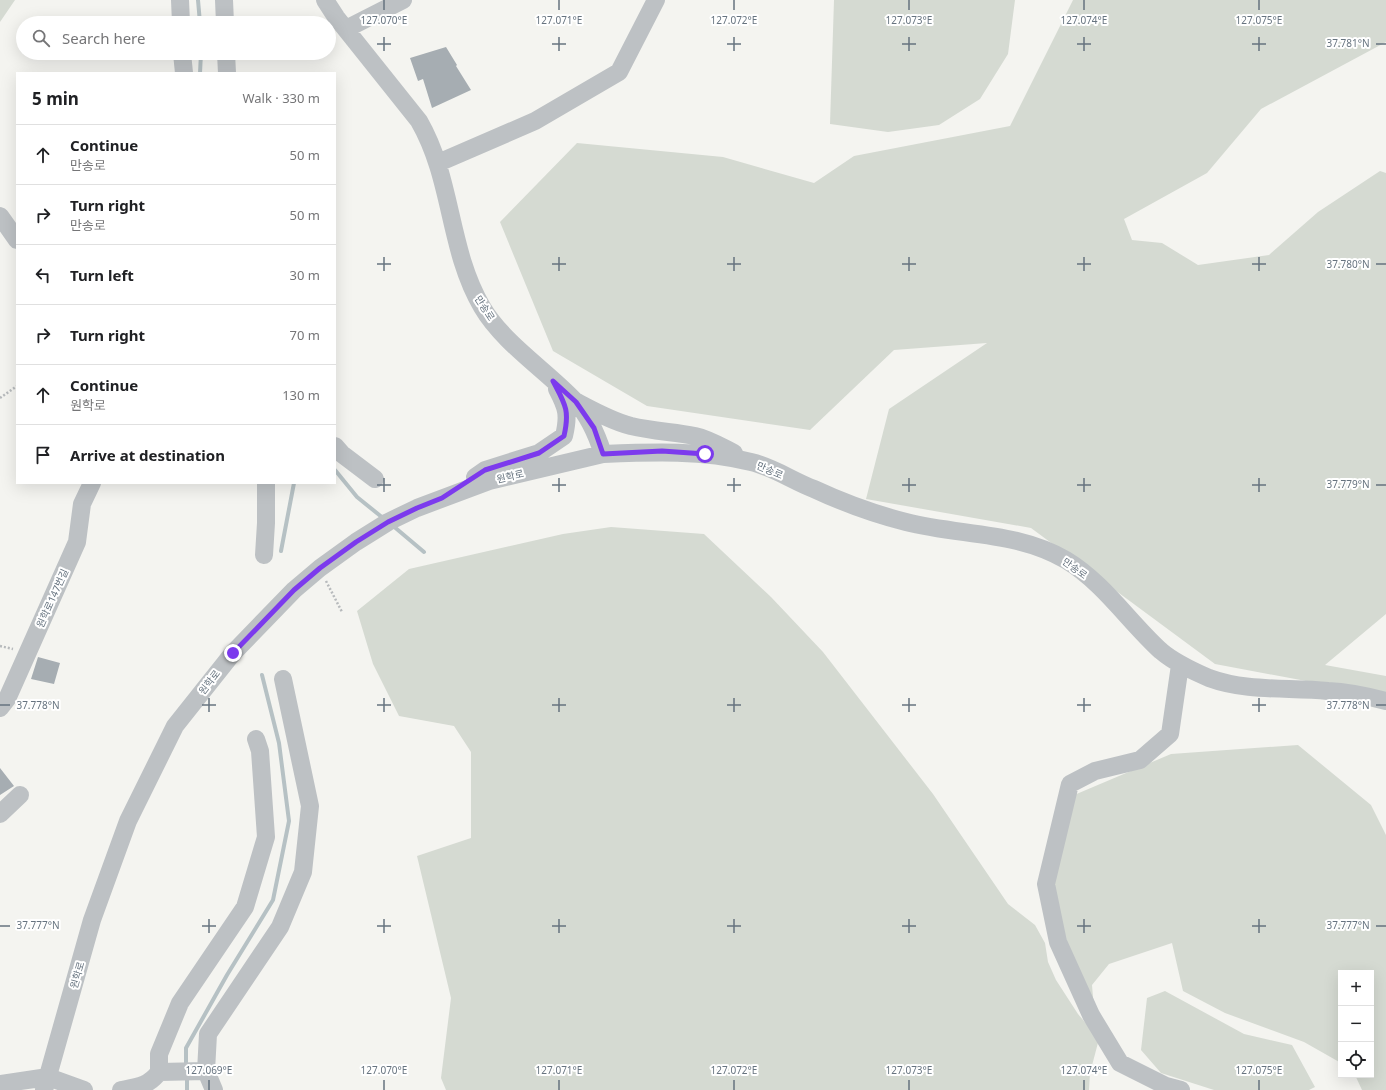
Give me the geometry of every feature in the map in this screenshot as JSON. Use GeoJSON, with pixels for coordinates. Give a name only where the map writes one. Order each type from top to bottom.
{"type":"FeatureCollection","features":[{"type":"Feature","properties":{"kind":"street"},"geometry":{"type":"LineString","coordinates":[[180,0],[181,16]]}},
{"type":"Feature","properties":{"kind":"street"},"geometry":{"type":"LineString","coordinates":[[224,0],[225,16]]}},
{"type":"Feature","properties":{"kind":"street","name":"만송로"},"geometry":{"type":"LineString","coordinates":[[325,0],[346,29],[419,121],[428,136],[438,163],[460,255],[482,307],[520,350],[576,402],[594,428],[603,454],[662,451],[705,454],[753,462],[842,502],[882,516],[924,527],[992,535],[1044,548],[1068,562],[1090,578],[1162,652],[1180,665],[1211,678],[1244,686],[1327,690],[1362,695],[1386,701]]}},
{"type":"Feature","properties":{"kind":"street"},"geometry":{"type":"LineString","coordinates":[[346,29],[403,0]]}},
{"type":"Feature","properties":{"kind":"street"},"geometry":{"type":"LineString","coordinates":[[438,163],[535,121],[619,72],[656,0]]}},
{"type":"Feature","properties":{"kind":"street"},"geometry":{"type":"LineString","coordinates":[[183,60],[184,72]]}},
{"type":"Feature","properties":{"kind":"street"},"geometry":{"type":"LineString","coordinates":[[226,60],[227,72]]}},
{"type":"Feature","properties":{"kind":"street"},"geometry":{"type":"LineString","coordinates":[[0,216],[16,239]]}},
{"type":"Feature","properties":{"kind":"street"},"geometry":{"type":"LineString","coordinates":[[442,498],[485,470],[539,453],[564,436],[568,420],[566,407],[553,381]]}},
{"type":"Feature","properties":{"kind":"street"},"geometry":{"type":"LineString","coordinates":[[576,402],[597,413],[629,425],[658,432],[696,437],[753,462]]}},
{"type":"Feature","properties":{"kind":"street"},"geometry":{"type":"LineString","coordinates":[[336,447],[342,454],[375,478]]}},
{"type":"Feature","properties":{"kind":"street","name":"원학로"},"geometry":{"type":"LineString","coordinates":[[46,1083],[92,920],[128,821],[175,726],[233,653],[294,590],[320,568],[356,542],[388,522],[417,508],[489,481],[603,454]]}},
{"type":"Feature","properties":{"kind":"street","name":"원학로147번길"},"geometry":{"type":"LineString","coordinates":[[0,708],[8,699],[77,542],[82,504],[92,484]]}},
{"type":"Feature","properties":{"kind":"street"},"geometry":{"type":"LineString","coordinates":[[264,555],[266,484]]}},
{"type":"Feature","properties":{"kind":"street"},"geometry":{"type":"LineString","coordinates":[[1180,665],[1170,734],[1140,760],[1095,771],[1070,784],[1046,884],[1058,942],[1091,1015],[1120,1063],[1166,1086],[1181,1090]]}},
{"type":"Feature","properties":{"kind":"street"},"geometry":{"type":"LineString","coordinates":[[214,1090],[201,1071],[208,1034],[280,927],[303,872],[310,806],[283,679]]}},
{"type":"Feature","properties":{"kind":"street"},"geometry":{"type":"LineString","coordinates":[[165,1072],[159,1054],[180,1003],[245,907],[266,837],[260,751],[256,739]]}},
{"type":"Feature","properties":{"kind":"street"},"geometry":{"type":"LineString","coordinates":[[0,814],[20,795]]}},
{"type":"Feature","properties":{"kind":"street"},"geometry":{"type":"LineString","coordinates":[[121,1090],[140,1087],[152,1082],[165,1072],[201,1071]]}},
{"type":"Feature","properties":{"kind":"street"},"geometry":{"type":"LineString","coordinates":[[0,1084],[46,1083],[84,1090]]}},
{"type":"Feature","properties":{"kind":"path"},"geometry":{"type":"LineString","coordinates":[[0,398],[16,387]]}},
{"type":"Feature","properties":{"kind":"path"},"geometry":{"type":"LineString","coordinates":[[320,568],[342,612]]}},
{"type":"Feature","properties":{"kind":"shaded area"},"geometry":{"type":"Polygon","coordinates":[[[0,0],[15,0],[0,22],[0,0]]]}},
{"type":"Feature","properties":{"kind":"shaded area"},"geometry":{"type":"Polygon","coordinates":[[[834,0],[1015,0],[1008,54],[980,99],[939,125],[888,132],[830,124],[834,0]]]}},
{"type":"Feature","properties":{"kind":"shaded area"},"geometry":{"type":"Polygon","coordinates":[[[1073,0],[1386,0],[1386,42],[1261,109],[1207,173],[1124,219],[1132,240],[1162,243],[1198,265],[1269,255],[1318,212],[1380,171],[1386,173],[1386,614],[1325,665],[1386,676],[1386,696],[1215,664],[1031,528],[866,499],[889,409],[987,343],[894,350],[810,430],[647,406],[553,351],[500,222],[577,143],[723,157],[814,183],[854,156],[1010,126],[1073,0]]]}},
{"type":"Feature","properties":{"kind":"shaded area"},"geometry":{"type":"Polygon","coordinates":[[[611,527],[704,534],[771,597],[823,652],[933,794],[1008,904],[1035,925],[1045,943],[1048,962],[1056,980],[1078,1014],[1099,1039],[1090,1073],[1089,1090],[446,1090],[441,1078],[451,998],[417,856],[471,838],[471,752],[454,726],[399,716],[373,664],[357,611],[409,569],[563,534],[611,527]]]}},
{"type":"Feature","properties":{"kind":"shaded area"},"geometry":{"type":"Polygon","coordinates":[[[1298,745],[1371,805],[1386,835],[1386,1090],[1362,1090],[1356,1078],[1374,1078],[1374,970],[1338,970],[1338,1061],[1304,1042],[1225,1013],[1183,991],[1172,943],[1109,964],[1092,985],[1094,1009],[1050,906],[1060,801],[1171,754],[1298,745]]]}},
{"type":"Feature","properties":{"kind":"shaded area"},"geometry":{"type":"Polygon","coordinates":[[[1165,991],[1244,1034],[1292,1045],[1315,1087],[1309,1090],[1214,1090],[1161,1073],[1141,1050],[1147,998],[1165,991]]]}},
{"type":"Feature","properties":{"kind":"building"},"geometry":{"type":"Polygon","coordinates":[[[446,47],[471,90],[432,108],[423,79],[418,81],[410,58],[446,47]]]}},
{"type":"Feature","properties":{"kind":"building"},"geometry":{"type":"Polygon","coordinates":[[[38,657],[60,663],[54,684],[31,679],[38,657]]]}},
{"type":"Feature","properties":{"kind":"building"},"geometry":{"type":"Polygon","coordinates":[[[0,768],[14,786],[0,795],[0,768]]]}},
{"type":"Feature","properties":{"kind":"waterway"},"geometry":{"type":"LineString","coordinates":[[198,0],[199,16]]}},
{"type":"Feature","properties":{"kind":"waterway"},"geometry":{"type":"LineString","coordinates":[[200,72],[201,60]]}},
{"type":"Feature","properties":{"kind":"waterway"},"geometry":{"type":"LineString","coordinates":[[336,471],[357,497],[383,518]]}},
{"type":"Feature","properties":{"kind":"waterway"},"geometry":{"type":"LineString","coordinates":[[281,551],[294,484]]}},
{"type":"Feature","properties":{"kind":"waterway"},"geometry":{"type":"LineString","coordinates":[[392,525],[424,552]]}},
{"type":"Feature","properties":{"kind":"waterway"},"geometry":{"type":"LineString","coordinates":[[186,1068],[186,1048],[227,975],[273,900],[289,821],[279,743],[262,675]]}},
{"type":"Feature","properties":{"kind":"waterway"},"geometry":{"type":"LineString","coordinates":[[187,1076],[187,1090]]}},
{"type":"Feature","properties":{"kind":"route"},"geometry":{"type":"LineString","coordinates":[[233,653],[294,590],[320,568],[356,542],[388,522],[442,498],[485,470],[539,453],[564,436],[568,420],[566,407],[553,381],[576,402],[594,428],[603,454],[662,451],[705,454]]}}]}
